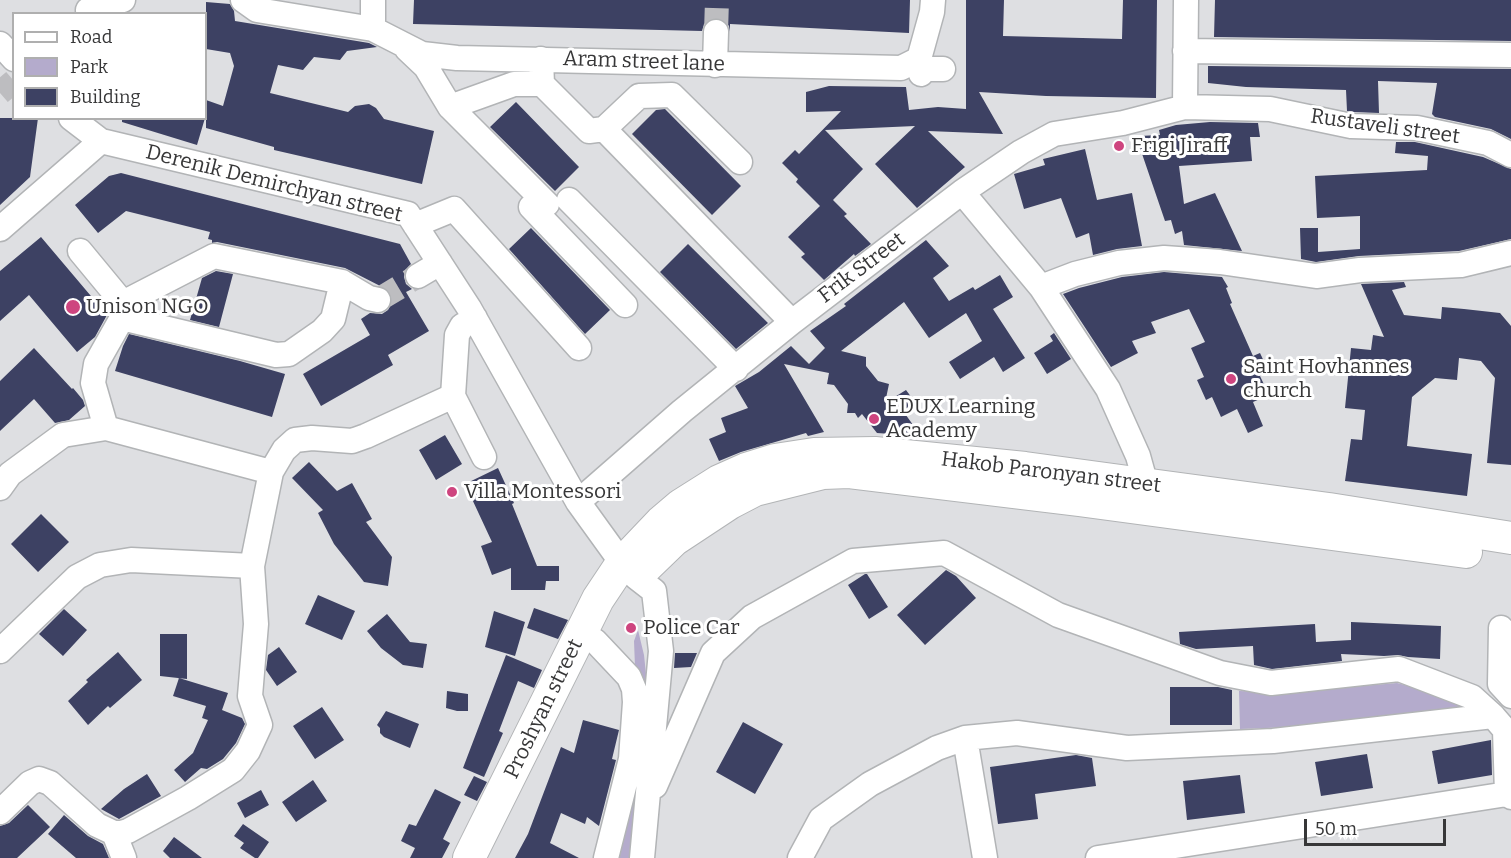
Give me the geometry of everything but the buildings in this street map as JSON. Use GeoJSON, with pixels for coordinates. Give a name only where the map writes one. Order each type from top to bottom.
{"type":"FeatureCollection","features":[{"type":"Feature","properties":{"kind":"main road","name":"Hakob Paronyan street"},"geometry":{"type":"LineString","coordinates":[[629,570],[661,522],[681,505],[719,481],[746,469],[795,456],[814,454],[875,453],[1025,468],[1511,538]]}},
{"type":"Feature","properties":{"kind":"main road","name":"Hakob Paronyan street"},"geometry":{"type":"LineString","coordinates":[[629,570],[730,503],[755,490],[823,473],[849,472],[1092,501],[1511,558]]}},
{"type":"Feature","properties":{"kind":"main road","name":"Proshyan street"},"geometry":{"type":"LineString","coordinates":[[487,858],[629,570]]}},
{"type":"Feature","properties":{"kind":"main road","name":"Proshyan street"},"geometry":{"type":"LineString","coordinates":[[469,858],[598,599],[629,570]]}},
{"type":"Feature","properties":{"kind":"street"},"geometry":{"type":"LineString","coordinates":[[88,10],[123,0]]}},
{"type":"Feature","properties":{"kind":"street"},"geometry":{"type":"LineString","coordinates":[[243,0],[258,10],[373,28],[373,0]]}},
{"type":"Feature","properties":{"kind":"street","name":"Aram street lane"},"geometry":{"type":"LineString","coordinates":[[373,28],[422,54],[457,58],[926,68],[933,0]]}},
{"type":"Feature","properties":{"kind":"street"},"geometry":{"type":"LineString","coordinates":[[1185,107],[1186,0]]}},
{"type":"Feature","properties":{"kind":"street"},"geometry":{"type":"LineString","coordinates":[[715,65],[716,32]]}},
{"type":"Feature","properties":{"kind":"street"},"geometry":{"type":"LineString","coordinates":[[0,44],[12,57]]}},
{"type":"Feature","properties":{"kind":"street"},"geometry":{"type":"LineString","coordinates":[[403,45],[426,67],[450,107],[549,204],[736,369]]}},
{"type":"Feature","properties":{"kind":"street"},"geometry":{"type":"LineString","coordinates":[[1185,51],[1509,55]]}},
{"type":"Feature","properties":{"kind":"street"},"geometry":{"type":"LineString","coordinates":[[541,59],[542,84],[590,131],[604,129],[639,96],[672,95],[740,162]]}},
{"type":"Feature","properties":{"kind":"street"},"geometry":{"type":"LineString","coordinates":[[450,107],[514,84],[542,84]]}},
{"type":"Feature","properties":{"kind":"street","name":"Rustaveli street"},"geometry":{"type":"LineString","coordinates":[[1185,107],[1270,109],[1351,126],[1417,128],[1488,143],[1511,155]]}},
{"type":"Feature","properties":{"kind":"street","name":"Frik Street"},"geometry":{"type":"LineString","coordinates":[[578,502],[682,411],[792,322],[962,192],[1021,152],[1054,134],[1123,123],[1185,107]]}},
{"type":"Feature","properties":{"kind":"street"},"geometry":{"type":"LineString","coordinates":[[0,229],[101,141],[74,120]]}},
{"type":"Feature","properties":{"kind":"street"},"geometry":{"type":"LineString","coordinates":[[604,129],[792,322]]}},
{"type":"Feature","properties":{"kind":"street","name":"Derenik Demirchyan street"},"geometry":{"type":"LineString","coordinates":[[101,141],[408,214],[475,318],[578,502],[629,570],[654,591],[661,651],[642,858]]}},
{"type":"Feature","properties":{"kind":"street"},"geometry":{"type":"LineString","coordinates":[[962,192],[1041,287],[1108,389],[1138,456],[1143,484]]}},
{"type":"Feature","properties":{"kind":"street"},"geometry":{"type":"LineString","coordinates":[[549,204],[625,305]]}},
{"type":"Feature","properties":{"kind":"street"},"geometry":{"type":"LineString","coordinates":[[415,225],[454,208],[579,348]]}},
{"type":"Feature","properties":{"kind":"street"},"geometry":{"type":"LineString","coordinates":[[80,250],[122,310],[276,355],[289,354],[322,332],[333,319],[342,282]]}},
{"type":"Feature","properties":{"kind":"street"},"geometry":{"type":"LineString","coordinates":[[1041,287],[1075,274],[1119,263],[1164,258],[1220,262],[1316,276],[1360,270],[1461,265],[1511,254]]}},
{"type":"Feature","properties":{"kind":"street"},"geometry":{"type":"LineString","coordinates":[[106,428],[93,383],[96,364],[122,310],[214,256],[342,282],[369,298],[378,300]]}},
{"type":"Feature","properties":{"kind":"street"},"geometry":{"type":"LineString","coordinates":[[418,276],[440,263]]}},
{"type":"Feature","properties":{"kind":"street"},"geometry":{"type":"LineString","coordinates":[[475,318],[462,326],[457,335],[453,396],[484,457]]}},
{"type":"Feature","properties":{"kind":"street"},"geometry":{"type":"LineString","coordinates":[[0,812],[30,783],[39,779],[50,783],[97,825],[114,833],[128,831],[233,770],[248,751],[260,725],[250,696],[256,624],[252,566],[271,472],[284,450],[295,440],[312,438],[352,441],[453,396]]}},
{"type":"Feature","properties":{"kind":"street"},"geometry":{"type":"LineString","coordinates":[[0,488],[10,474],[63,435],[106,428],[271,472]]}},
{"type":"Feature","properties":{"kind":"street"},"geometry":{"type":"LineString","coordinates":[[647,804],[713,653],[752,617],[853,561],[945,553],[1058,615],[1220,673],[1271,683],[1399,669],[1472,697],[1504,730],[1509,796],[1098,858]]}},
{"type":"Feature","properties":{"kind":"street"},"geometry":{"type":"LineString","coordinates":[[0,651],[77,577],[100,565],[131,560],[252,566]]}},
{"type":"Feature","properties":{"kind":"street"},"geometry":{"type":"LineString","coordinates":[[1501,628],[1500,684],[1511,696]]}},
{"type":"Feature","properties":{"kind":"street"},"geometry":{"type":"LineString","coordinates":[[595,641],[629,677],[634,689],[635,702],[631,759],[606,858]]}},
{"type":"Feature","properties":{"kind":"street"},"geometry":{"type":"LineString","coordinates":[[801,858],[822,819],[870,784],[937,748],[965,738],[1017,733],[1127,748],[1273,741],[1492,716]]}},
{"type":"Feature","properties":{"kind":"street"},"geometry":{"type":"LineString","coordinates":[[965,738],[985,858]]}},
{"type":"Feature","properties":{"kind":"street"},"geometry":{"type":"LineString","coordinates":[[114,833],[124,858]]}},
{"type":"Feature","properties":{"kind":"green space"},"geometry":{"type":"Polygon","coordinates":[[[638,630],[644,655],[649,702],[630,858],[615,858],[635,667],[634,641],[638,630]]]}},
{"type":"Feature","properties":{"kind":"green space"},"geometry":{"type":"Polygon","coordinates":[[[1397,683],[1469,708],[1293,727],[1240,729],[1239,691],[1292,692],[1397,683]]]}},
{"type":"Feature","properties":{"kind":"tunnel"},"geometry":{"type":"LineString","coordinates":[[716,32],[717,0]]}},
{"type":"Feature","properties":{"kind":"tunnel"},"geometry":{"type":"LineString","coordinates":[[0,93],[12,83]]}},
{"type":"Feature","properties":{"kind":"tunnel"},"geometry":{"type":"LineString","coordinates":[[378,300],[418,276]]}},
{"type":"Feature","properties":{"kind":"place","name":"Frigi Jiraff"},"geometry":{"type":"Point","coordinates":[1119,146]}},
{"type":"Feature","properties":{"kind":"place","name":"Unison NGO"},"geometry":{"type":"Point","coordinates":[73,307]}},
{"type":"Feature","properties":{"kind":"place","name":"Saint Hovhannes church"},"geometry":{"type":"Point","coordinates":[1231,379]}},
{"type":"Feature","properties":{"kind":"place","name":"EDUX Learning Academy"},"geometry":{"type":"Point","coordinates":[874,419]}},
{"type":"Feature","properties":{"kind":"place","name":"Villa Montessori"},"geometry":{"type":"Point","coordinates":[452,492]}},
{"type":"Feature","properties":{"kind":"place","name":"Police Car"},"geometry":{"type":"Point","coordinates":[631,628]}}]}
